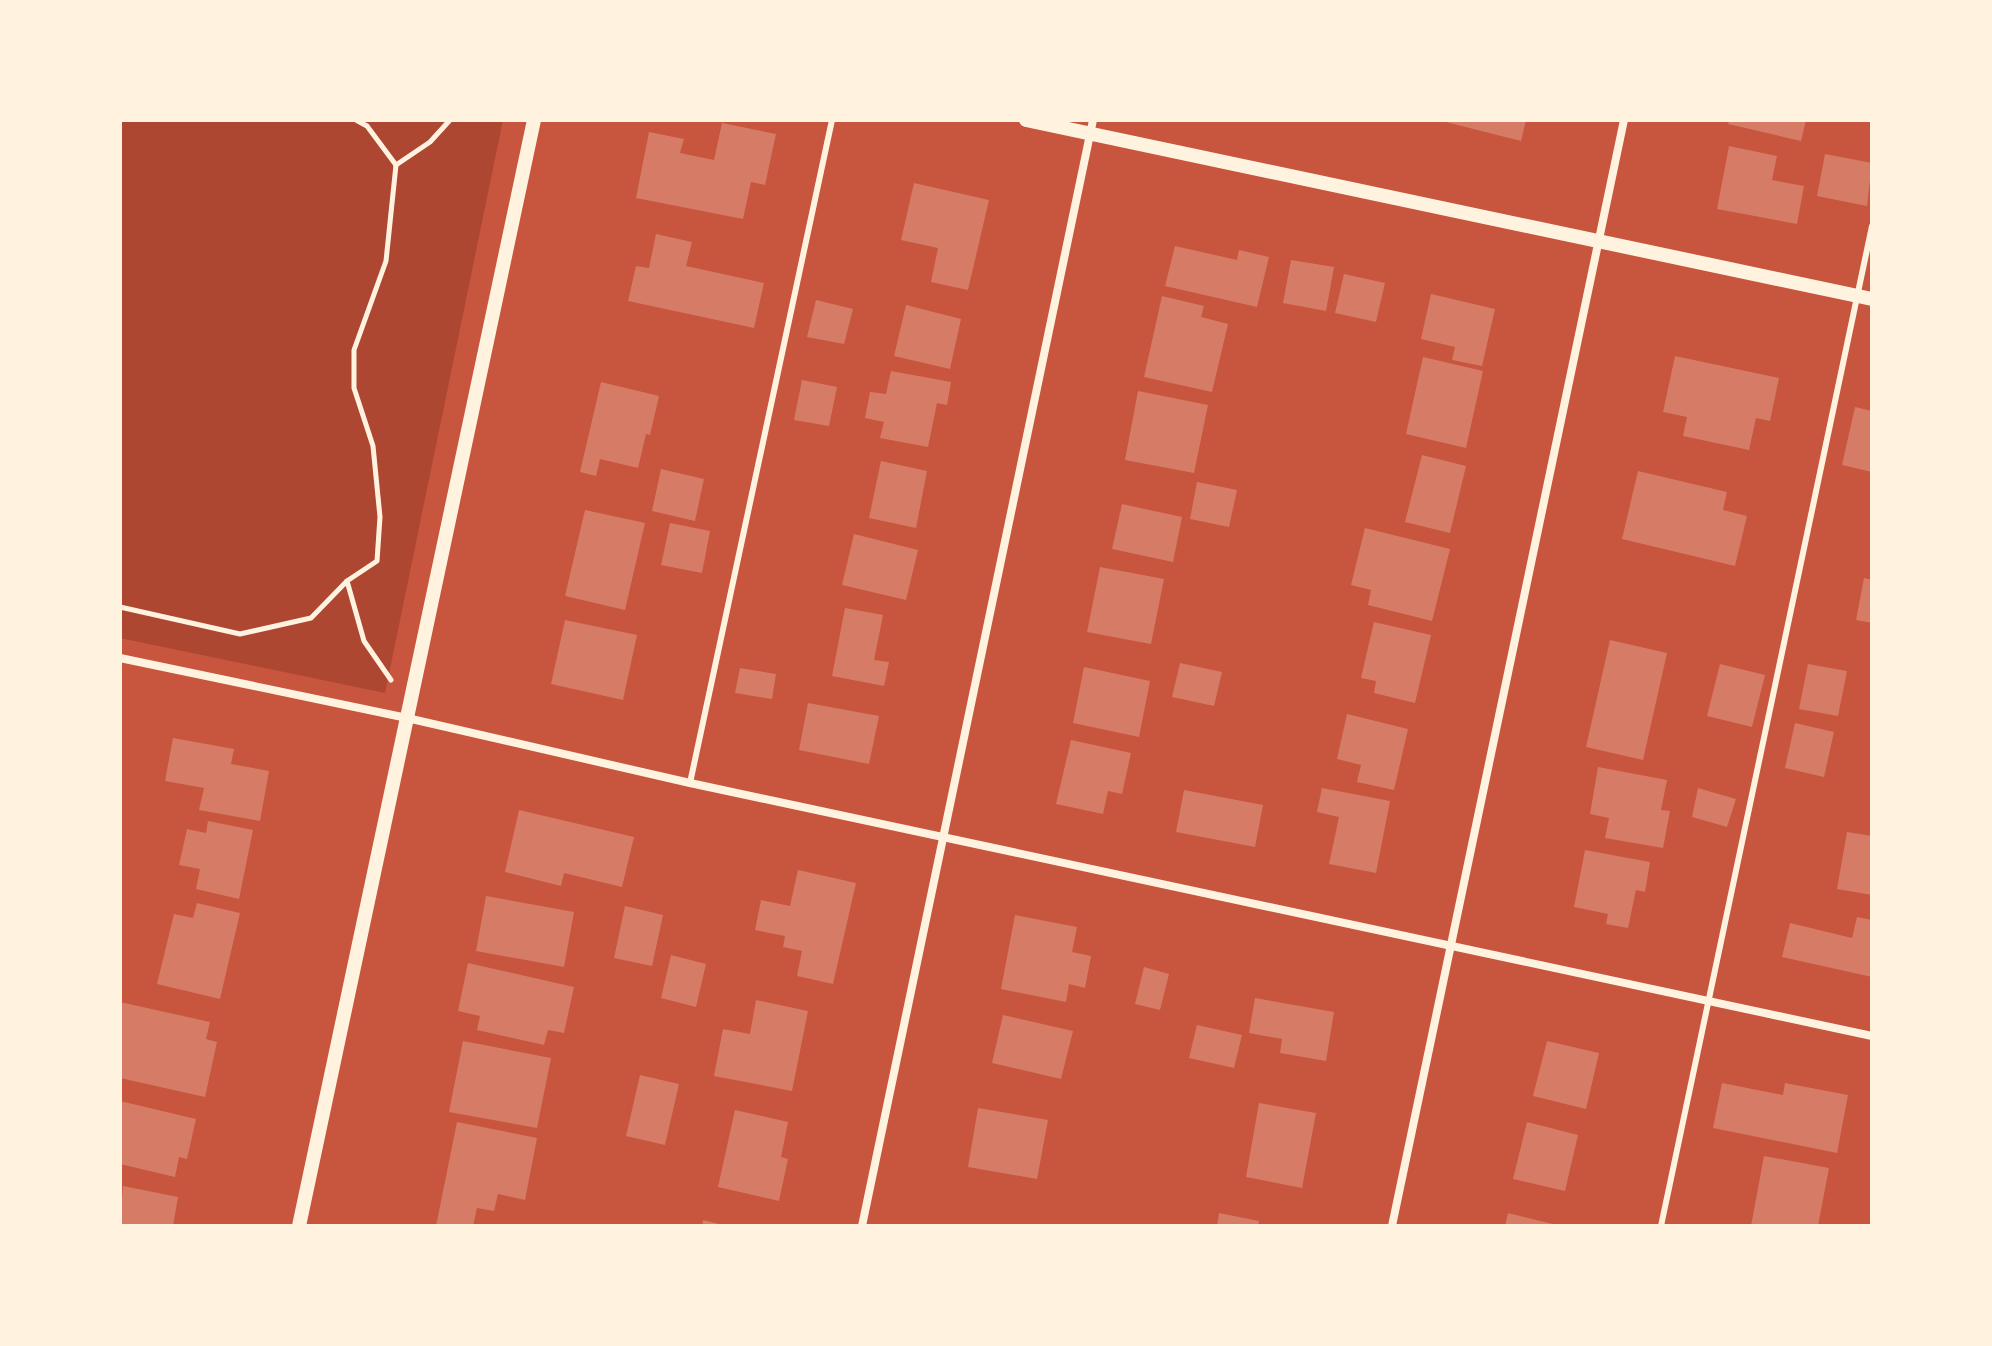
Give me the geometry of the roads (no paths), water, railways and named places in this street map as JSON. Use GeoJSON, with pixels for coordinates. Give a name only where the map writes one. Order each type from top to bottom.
{"type":"FeatureCollection","features":[{"type":"Feature","properties":{"kind":"street"},"geometry":{"type":"LineString","coordinates":[[299,1226],[534,120]]}},
{"type":"Feature","properties":{"kind":"street"},"geometry":{"type":"LineString","coordinates":[[1026,120],[1092,127],[1865,298]]}},
{"type":"Feature","properties":{"kind":"street"},"geometry":{"type":"LineString","coordinates":[[1392,1226],[1624,120]]}},
{"type":"Feature","properties":{"kind":"street"},"geometry":{"type":"LineString","coordinates":[[862,1226],[1092,127]]}},
{"type":"Feature","properties":{"kind":"street"},"geometry":{"type":"LineString","coordinates":[[120,658],[1872,1036]]}},
{"type":"Feature","properties":{"kind":"lane"},"geometry":{"type":"LineString","coordinates":[[690,783],[832,120]]}},
{"type":"Feature","properties":{"kind":"lane"},"geometry":{"type":"LineString","coordinates":[[1661,1226],[1865,298],[1872,226]]}}]}
